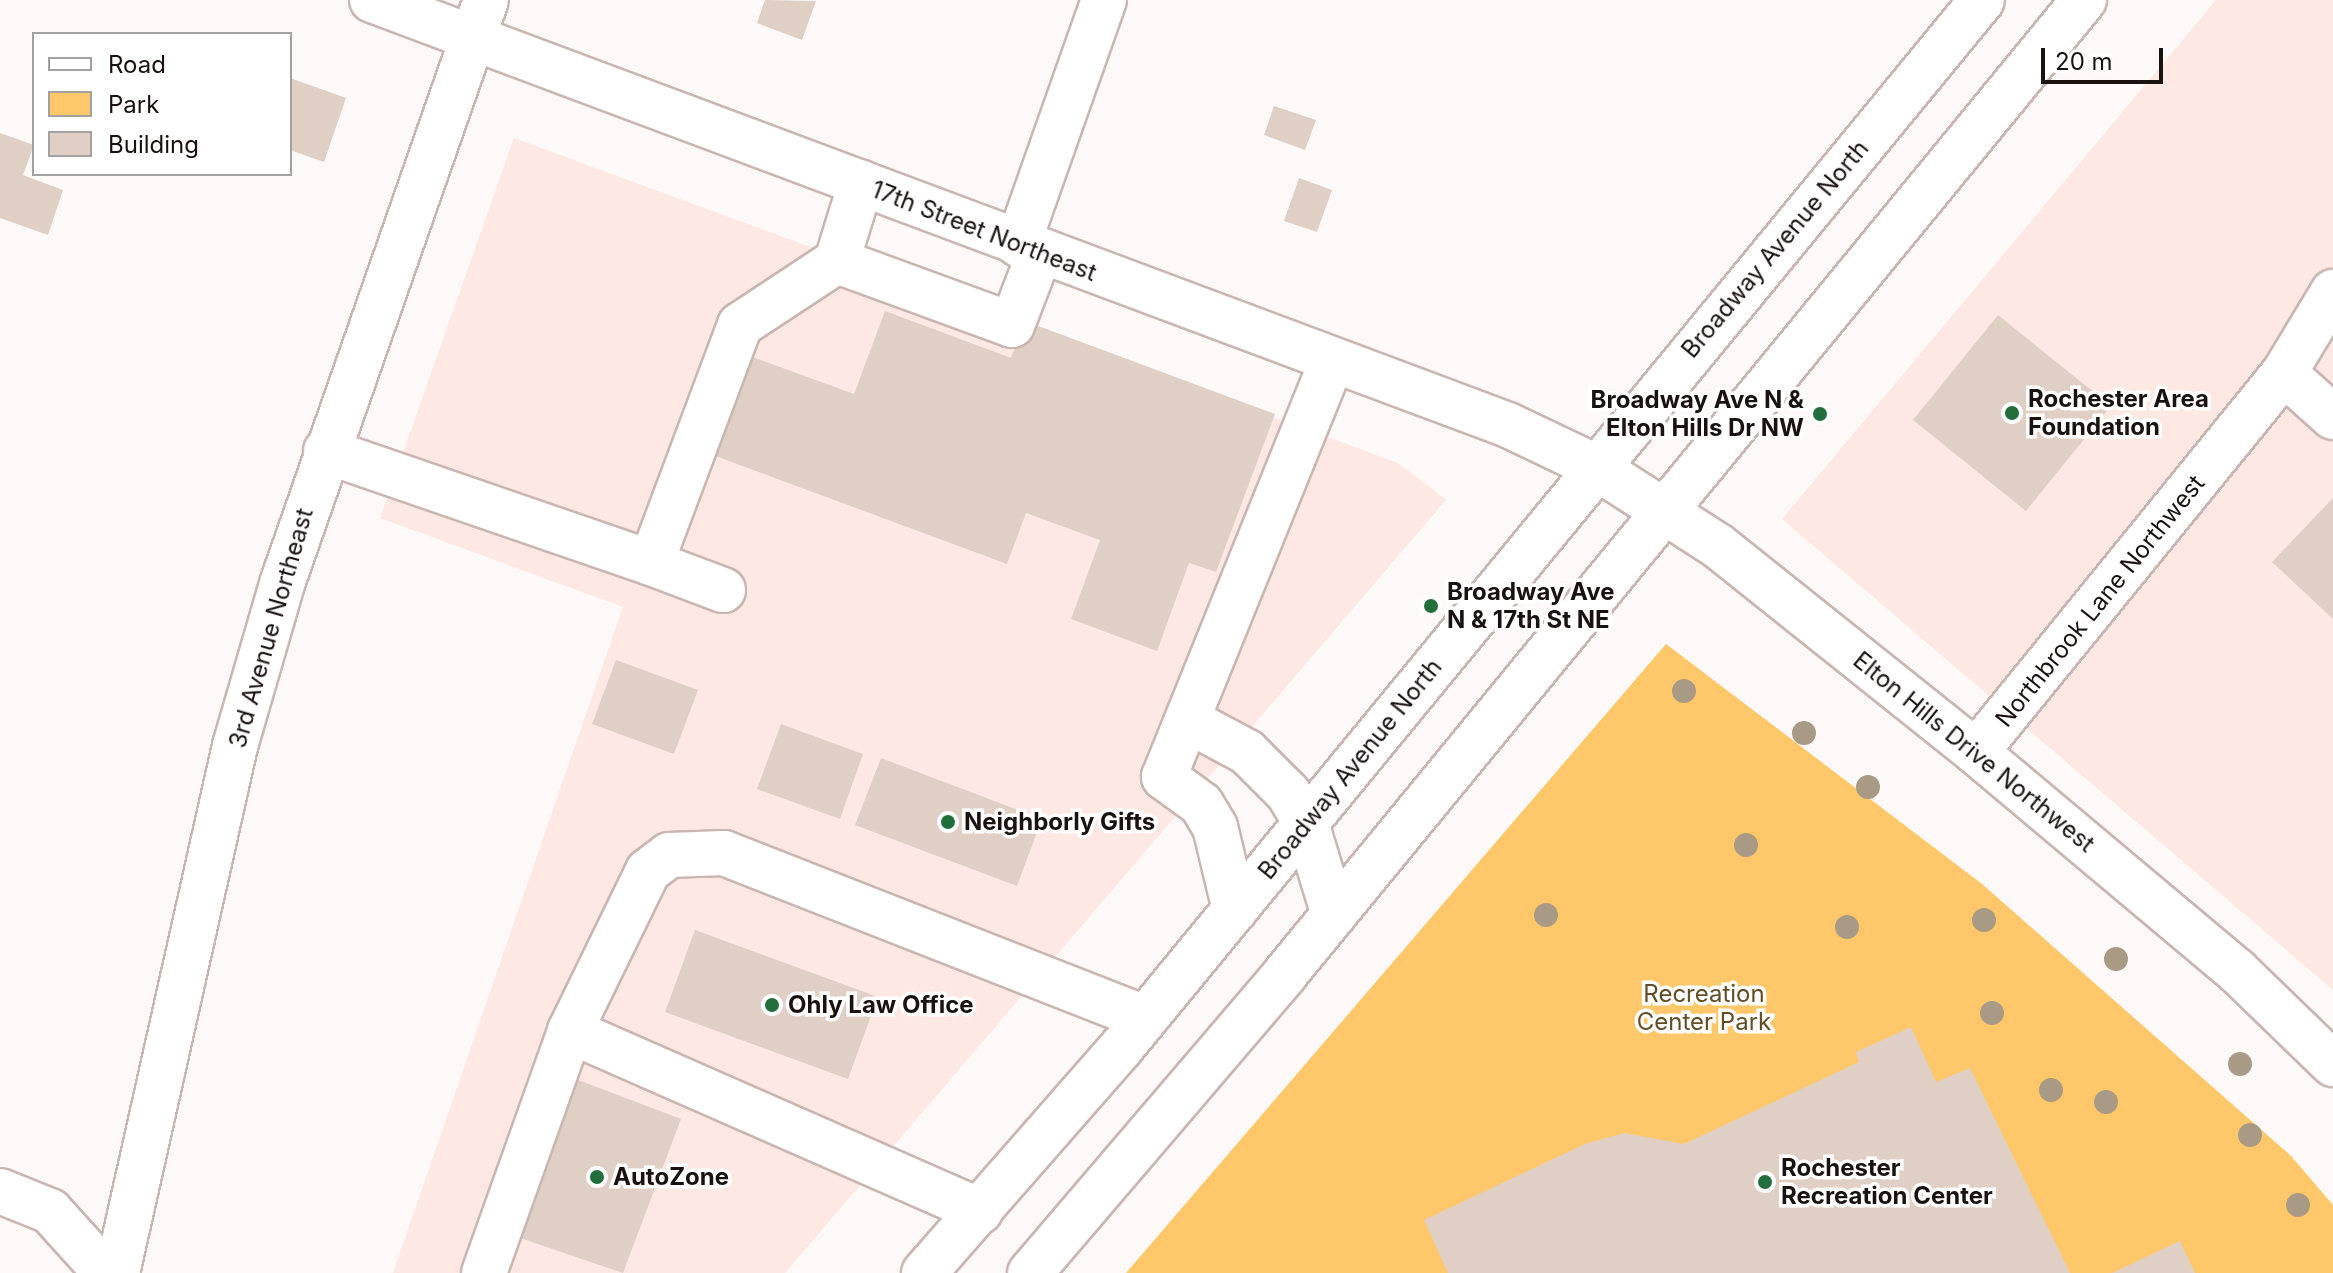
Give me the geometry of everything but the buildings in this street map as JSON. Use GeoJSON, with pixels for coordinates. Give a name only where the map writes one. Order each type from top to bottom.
{"type":"FeatureCollection","features":[{"type":"Feature","properties":{"kind":"main road","name":"17th Street Northeast"},"geometry":{"type":"LineString","coordinates":[[372,0],[479,18],[861,183],[1331,363],[1508,425],[1594,466]]}},
{"type":"Feature","properties":{"kind":"main road"},"geometry":{"type":"LineString","coordinates":[[837,261],[1012,325],[1029,248],[1104,0]]}},
{"type":"Feature","properties":{"kind":"main road","name":"Broadway Avenue North"},"geometry":{"type":"LineString","coordinates":[[924,1273],[1235,910],[1594,466],[1982,0]]}},
{"type":"Feature","properties":{"kind":"main road"},"geometry":{"type":"LineString","coordinates":[[1030,1273],[1334,915],[2084,0]]}},
{"type":"Feature","properties":{"kind":"main road","name":"3rd Avenue Northeast"},"geometry":{"type":"LineString","coordinates":[[117,1273],[235,746],[326,451],[479,18]]}},
{"type":"Feature","properties":{"kind":"main road"},"geometry":{"type":"LineString","coordinates":[[651,563],[740,325],[837,261],[861,183]]}},
{"type":"Feature","properties":{"kind":"main road","name":"Northbrook Lane Northwest"},"geometry":{"type":"LineString","coordinates":[[1976,752],[2284,373],[2333,292]]}},
{"type":"Feature","properties":{"kind":"main road"},"geometry":{"type":"LineString","coordinates":[[1235,910],[1215,827],[1201,804],[1164,777],[1331,363]]}},
{"type":"Feature","properties":{"kind":"main road"},"geometry":{"type":"LineString","coordinates":[[2284,373],[2333,417]]}},
{"type":"Feature","properties":{"kind":"main road"},"geometry":{"type":"LineString","coordinates":[[326,451],[723,590]]}},
{"type":"Feature","properties":{"kind":"main road","name":"Elton Hills Drive Northwest"},"geometry":{"type":"LineString","coordinates":[[1594,466],[1668,510],[1976,752],[2237,971],[2333,1064]]}},
{"type":"Feature","properties":{"kind":"main road"},"geometry":{"type":"LineString","coordinates":[[1187,720],[1274,775],[1306,823],[1334,915]]}},
{"type":"Feature","properties":{"kind":"main road"},"geometry":{"type":"LineString","coordinates":[[484,1273],[570,1031],[648,871],[669,855],[724,853],[1145,1018]]}},
{"type":"Feature","properties":{"kind":"main road"},"geometry":{"type":"LineString","coordinates":[[570,1031],[980,1211]]}},
{"type":"Feature","properties":{"kind":"main road"},"geometry":{"type":"LineString","coordinates":[[0,1191],[50,1211],[106,1273]]}},
{"type":"Feature","properties":{"kind":"shaded area"},"geometry":{"type":"Polygon","coordinates":[[[2216,0],[2333,0],[2333,990],[1782,519],[2216,0]]]}},
{"type":"Feature","properties":{"kind":"shaded area"},"geometry":{"type":"Polygon","coordinates":[[[514,138],[1398,463],[1446,500],[785,1273],[393,1273],[623,607],[380,518],[514,138]]]}},
{"type":"Feature","properties":{"kind":"green space","name":"Recreation Center Park"},"geometry":{"type":"Polygon","coordinates":[[[1666,644],[1982,884],[2291,1156],[2333,1205],[2333,1273],[1126,1273],[1666,644]]]}},
{"type":"Feature","properties":{"kind":"place","name":"Rochester Area Foundation"},"geometry":{"type":"Point","coordinates":[2012,413]}},
{"type":"Feature","properties":{"kind":"place","name":"Broadway Ave N & Elton Hills Dr NW"},"geometry":{"type":"Point","coordinates":[1820,414]}},
{"type":"Feature","properties":{"kind":"place","name":"Broadway Ave N & 17th St NE"},"geometry":{"type":"Point","coordinates":[1431,606]}},
{"type":"Feature","properties":{"kind":"place","name":"Neighborly Gifts"},"geometry":{"type":"Point","coordinates":[948,822]}},
{"type":"Feature","properties":{"kind":"place","name":"Ohly Law Office"},"geometry":{"type":"Point","coordinates":[772,1005]}},
{"type":"Feature","properties":{"kind":"place","name":"AutoZone"},"geometry":{"type":"Point","coordinates":[597,1177]}},
{"type":"Feature","properties":{"kind":"place","name":"Rochester Recreation Center"},"geometry":{"type":"Point","coordinates":[1765,1182]}}]}
